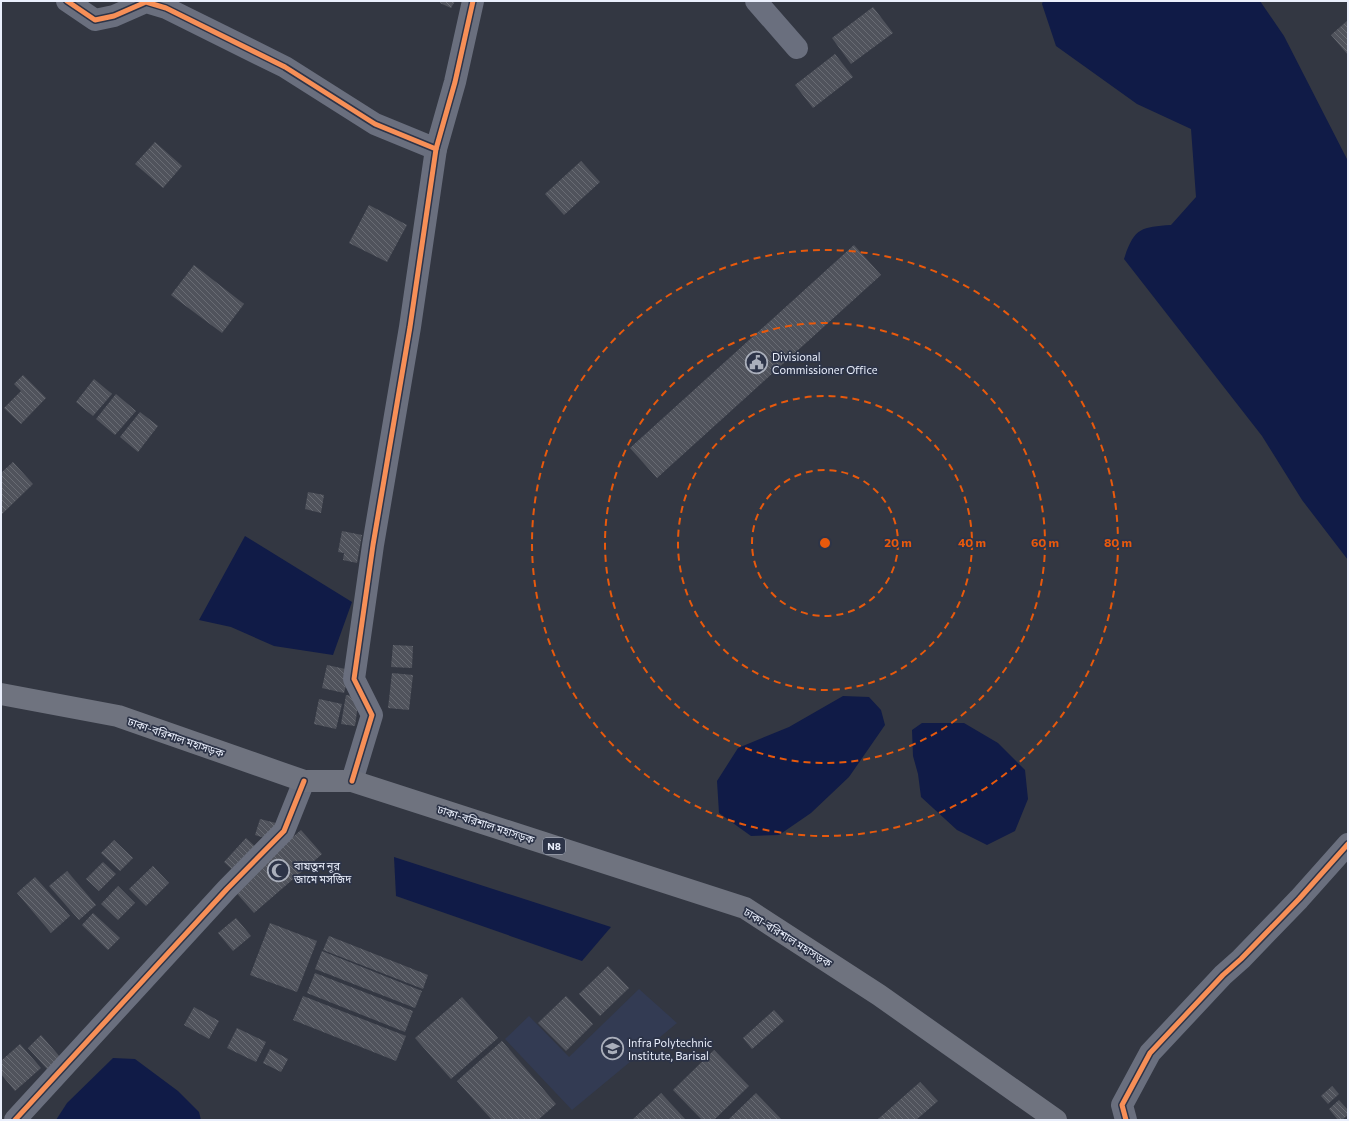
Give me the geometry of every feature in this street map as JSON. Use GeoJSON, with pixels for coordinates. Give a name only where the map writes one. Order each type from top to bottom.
{"type":"FeatureCollection","features":[{"type":"Feature","properties":{"kind":"highway","name":"ঢাকা-বরিশাল মহাসড়ক"},"geometry":{"type":"LineString","coordinates":[[1,694],[118,716],[304,781],[352,781],[745,908],[879,995],[1056,1120]]}},
{"type":"Feature","properties":{"kind":"street"},"geometry":{"type":"LineString","coordinates":[[67,1],[95,20],[114,16],[146,2],[166,8],[285,67],[375,124],[436,149]]}},
{"type":"Feature","properties":{"kind":"street"},"geometry":{"type":"LineString","coordinates":[[352,781],[372,715],[354,679],[373,545],[410,327],[436,149],[455,82],[473,1]]}},
{"type":"Feature","properties":{"kind":"street"},"geometry":{"type":"LineString","coordinates":[[756,1],[797,48]]}},
{"type":"Feature","properties":{"kind":"street"},"geometry":{"type":"LineString","coordinates":[[15,1120],[73,1059],[228,889],[284,831],[304,781]]}},
{"type":"Feature","properties":{"kind":"street"},"geometry":{"type":"LineString","coordinates":[[1126,1120],[1122,1105],[1150,1053],[1223,975],[1241,959],[1294,904],[1348,844]]}},
{"type":"Feature","properties":{"kind":"shaded area","name":"Infra Polytechnic Institute, Barisal"},"geometry":{"type":"Polygon","coordinates":[[[639,989],[677,1023],[572,1110],[505,1039],[529,1016],[569,1057],[639,989]]]}},
{"type":"Feature","properties":{"kind":"water"},"geometry":{"type":"Polygon","coordinates":[[[1043,1],[1260,1],[1284,36],[1348,161],[1348,560],[1302,500],[1262,436],[1124,259],[1135,235],[1146,228],[1171,225],[1196,197],[1191,129],[1137,104],[1056,46],[1042,4],[1043,1]]]}},
{"type":"Feature","properties":{"kind":"water"},"geometry":{"type":"Polygon","coordinates":[[[245,536],[352,602],[333,655],[274,646],[231,627],[199,620],[245,536]]]}},
{"type":"Feature","properties":{"kind":"water"},"geometry":{"type":"Polygon","coordinates":[[[843,696],[869,697],[881,710],[885,725],[849,777],[811,813],[779,835],[751,836],[719,813],[717,781],[738,748],[789,727],[843,696]]]}},
{"type":"Feature","properties":{"kind":"water"},"geometry":{"type":"Polygon","coordinates":[[[922,723],[964,723],[998,743],[1025,770],[1028,799],[1015,831],[987,845],[957,830],[921,797],[918,774],[913,756],[912,730],[922,723]]]}},
{"type":"Feature","properties":{"kind":"water"},"geometry":{"type":"Polygon","coordinates":[[[394,857],[611,927],[582,961],[396,896],[394,857]]]}},
{"type":"Feature","properties":{"kind":"water"},"geometry":{"type":"Polygon","coordinates":[[[113,1058],[135,1059],[178,1091],[199,1112],[201,1120],[56,1120],[67,1103],[113,1058]]]}},
{"type":"Feature","properties":{"kind":"building"},"geometry":{"type":"Polygon","coordinates":[[[441,1],[455,1],[451,8],[440,3],[441,1]]]}},
{"type":"Feature","properties":{"kind":"building"},"geometry":{"type":"Polygon","coordinates":[[[873,7],[893,33],[851,64],[832,38],[873,7]]]}},
{"type":"Feature","properties":{"kind":"building"},"geometry":{"type":"Polygon","coordinates":[[[1348,20],[1348,55],[1331,35],[1348,20]]]}},
{"type":"Feature","properties":{"kind":"building"},"geometry":{"type":"Polygon","coordinates":[[[835,54],[853,77],[813,108],[795,85],[835,54]]]}},
{"type":"Feature","properties":{"kind":"building"},"geometry":{"type":"Polygon","coordinates":[[[155,142],[182,166],[163,188],[135,164],[155,142]]]}},
{"type":"Feature","properties":{"kind":"building"},"geometry":{"type":"Polygon","coordinates":[[[581,161],[600,182],[564,215],[545,194],[581,161]]]}},
{"type":"Feature","properties":{"kind":"building"},"geometry":{"type":"Polygon","coordinates":[[[369,205],[407,225],[387,262],[349,243],[369,205]]]}},
{"type":"Feature","properties":{"kind":"building","name":"Divisional Commissioner Office"},"geometry":{"type":"Polygon","coordinates":[[[854,245],[881,275],[657,478],[630,448],[854,245]]]}},
{"type":"Feature","properties":{"kind":"building"},"geometry":{"type":"Polygon","coordinates":[[[194,265],[244,304],[222,333],[171,295],[194,265]]]}},
{"type":"Feature","properties":{"kind":"building"},"geometry":{"type":"Polygon","coordinates":[[[23,375],[46,398],[21,424],[4,408],[21,391],[14,384],[23,375]]]}},
{"type":"Feature","properties":{"kind":"building"},"geometry":{"type":"Polygon","coordinates":[[[94,379],[112,394],[93,416],[76,402],[94,379]]]}},
{"type":"Feature","properties":{"kind":"building"},"geometry":{"type":"Polygon","coordinates":[[[116,394],[136,411],[115,435],[96,419],[116,394]]]}},
{"type":"Feature","properties":{"kind":"building"},"geometry":{"type":"Polygon","coordinates":[[[140,412],[158,426],[138,452],[120,437],[140,412]]]}},
{"type":"Feature","properties":{"kind":"building"},"geometry":{"type":"Polygon","coordinates":[[[13,462],[33,484],[2,514],[1,473],[13,462]]]}},
{"type":"Feature","properties":{"kind":"building"},"geometry":{"type":"Polygon","coordinates":[[[308,492],[324,495],[321,513],[305,509],[308,492]]]}},
{"type":"Feature","properties":{"kind":"building"},"geometry":{"type":"Polygon","coordinates":[[[342,531],[362,535],[357,563],[343,560],[344,553],[338,552],[342,531]]]}},
{"type":"Feature","properties":{"kind":"building"},"geometry":{"type":"Polygon","coordinates":[[[393,645],[413,646],[412,668],[391,667],[393,645]]]}},
{"type":"Feature","properties":{"kind":"building"},"geometry":{"type":"Polygon","coordinates":[[[327,665],[350,670],[344,693],[322,688],[327,665]]]}},
{"type":"Feature","properties":{"kind":"building"},"geometry":{"type":"Polygon","coordinates":[[[392,673],[413,675],[409,710],[388,708],[392,673]]]}},
{"type":"Feature","properties":{"kind":"building"},"geometry":{"type":"Polygon","coordinates":[[[346,695],[359,697],[355,726],[341,724],[346,695]]]}},
{"type":"Feature","properties":{"kind":"building"},"geometry":{"type":"Polygon","coordinates":[[[319,699],[342,704],[336,729],[314,724],[319,699]]]}},
{"type":"Feature","properties":{"kind":"building"},"geometry":{"type":"Polygon","coordinates":[[[260,819],[276,823],[271,840],[255,835],[260,819]]]}},
{"type":"Feature","properties":{"kind":"building","name":"বায়তুন নূর জামে মসজিদ"},"geometry":{"type":"Polygon","coordinates":[[[301,830],[322,854],[254,913],[233,889],[301,830]]]}},
{"type":"Feature","properties":{"kind":"building"},"geometry":{"type":"Polygon","coordinates":[[[246,838],[259,850],[237,874],[224,862],[246,838]]]}},
{"type":"Feature","properties":{"kind":"building"},"geometry":{"type":"Polygon","coordinates":[[[114,840],[133,858],[120,871],[101,853],[114,840]]]}},
{"type":"Feature","properties":{"kind":"building"},"geometry":{"type":"Polygon","coordinates":[[[103,862],[116,874],[99,891],[86,879],[103,862]]]}},
{"type":"Feature","properties":{"kind":"building"},"geometry":{"type":"Polygon","coordinates":[[[153,866],[169,883],[146,906],[129,889],[153,866]]]}},
{"type":"Feature","properties":{"kind":"building"},"geometry":{"type":"Polygon","coordinates":[[[67,871],[96,905],[79,920],[49,886],[67,871]]]}},
{"type":"Feature","properties":{"kind":"building"},"geometry":{"type":"Polygon","coordinates":[[[35,877],[70,916],[51,933],[17,893],[35,877]]]}},
{"type":"Feature","properties":{"kind":"building"},"geometry":{"type":"Polygon","coordinates":[[[118,886],[135,903],[118,920],[101,904],[118,886]]]}},
{"type":"Feature","properties":{"kind":"building"},"geometry":{"type":"Polygon","coordinates":[[[93,913],[120,938],[108,950],[82,925],[93,913]]]}},
{"type":"Feature","properties":{"kind":"building"},"geometry":{"type":"Polygon","coordinates":[[[236,918],[251,936],[233,951],[218,933],[236,918]]]}},
{"type":"Feature","properties":{"kind":"building"},"geometry":{"type":"Polygon","coordinates":[[[270,923],[317,941],[297,992],[250,975],[270,923]]]}},
{"type":"Feature","properties":{"kind":"building"},"geometry":{"type":"Polygon","coordinates":[[[329,936],[428,975],[423,989],[323,950],[329,936]]]}},
{"type":"Feature","properties":{"kind":"building"},"geometry":{"type":"Polygon","coordinates":[[[322,951],[422,991],[415,1008],[315,969],[322,951]]]}},
{"type":"Feature","properties":{"kind":"building"},"geometry":{"type":"Polygon","coordinates":[[[608,966],[629,988],[600,1016],[579,994],[608,966]]]}},
{"type":"Feature","properties":{"kind":"building"},"geometry":{"type":"Polygon","coordinates":[[[315,973],[413,1011],[405,1032],[307,993],[315,973]]]}},
{"type":"Feature","properties":{"kind":"building"},"geometry":{"type":"Polygon","coordinates":[[[303,996],[406,1036],[396,1061],[293,1020],[303,996]]]}},
{"type":"Feature","properties":{"kind":"building"},"geometry":{"type":"Polygon","coordinates":[[[566,996],[593,1024],[566,1051],[538,1023],[566,996]]]}},
{"type":"Feature","properties":{"kind":"building"},"geometry":{"type":"Polygon","coordinates":[[[462,997],[498,1038],[451,1079],[415,1038],[462,997]]]}},
{"type":"Feature","properties":{"kind":"building"},"geometry":{"type":"Polygon","coordinates":[[[194,1007],[219,1021],[209,1039],[184,1025],[194,1007]]]}},
{"type":"Feature","properties":{"kind":"building"},"geometry":{"type":"Polygon","coordinates":[[[774,1010],[784,1021],[752,1049],[743,1038],[774,1010]]]}},
{"type":"Feature","properties":{"kind":"building"},"geometry":{"type":"Polygon","coordinates":[[[237,1028],[266,1042],[256,1062],[227,1048],[237,1028]]]}},
{"type":"Feature","properties":{"kind":"building"},"geometry":{"type":"Polygon","coordinates":[[[41,1035],[60,1057],[47,1069],[28,1048],[41,1035]]]}},
{"type":"Feature","properties":{"kind":"building"},"geometry":{"type":"Polygon","coordinates":[[[502,1041],[556,1104],[538,1120],[492,1120],[457,1081],[502,1041]]]}},
{"type":"Feature","properties":{"kind":"building"},"geometry":{"type":"Polygon","coordinates":[[[20,1044],[41,1068],[15,1091],[1,1074],[1,1061],[20,1044]]]}},
{"type":"Feature","properties":{"kind":"building"},"geometry":{"type":"Polygon","coordinates":[[[270,1049],[288,1059],[281,1072],[263,1063],[270,1049]]]}},
{"type":"Feature","properties":{"kind":"building"},"geometry":{"type":"Polygon","coordinates":[[[714,1050],[749,1086],[714,1120],[702,1120],[673,1090],[714,1050]]]}},
{"type":"Feature","properties":{"kind":"building"},"geometry":{"type":"Polygon","coordinates":[[[920,1082],[938,1101],[916,1120],[877,1120],[920,1082]]]}},
{"type":"Feature","properties":{"kind":"building"},"geometry":{"type":"Polygon","coordinates":[[[1332,1086],[1339,1094],[1328,1104],[1321,1096],[1332,1086]]]}},
{"type":"Feature","properties":{"kind":"building"},"geometry":{"type":"Polygon","coordinates":[[[661,1093],[686,1120],[632,1120],[661,1093]]]}},
{"type":"Feature","properties":{"kind":"building"},"geometry":{"type":"Polygon","coordinates":[[[756,1093],[782,1120],[728,1120],[756,1093]]]}},
{"type":"Feature","properties":{"kind":"building"},"geometry":{"type":"Polygon","coordinates":[[[1339,1100],[1348,1110],[1348,1115],[1342,1120],[1338,1120],[1329,1109],[1339,1100]]]}},
{"type":"Feature","properties":{"kind":"cycle path"},"geometry":{"type":"LineString","coordinates":[[67,1],[95,20],[114,16],[146,2],[166,8],[285,67],[375,124],[436,149]]}},
{"type":"Feature","properties":{"kind":"cycle path"},"geometry":{"type":"LineString","coordinates":[[352,781],[372,715],[354,679],[373,545],[410,327],[436,149],[455,82],[473,1]]}},
{"type":"Feature","properties":{"kind":"cycle path"},"geometry":{"type":"LineString","coordinates":[[15,1120],[227,889],[284,831],[304,781]]}},
{"type":"Feature","properties":{"kind":"cycle path"},"geometry":{"type":"LineString","coordinates":[[1126,1120],[1122,1105],[1150,1053],[1223,975],[1241,959],[1299,899],[1348,844]]}},
{"type":"Feature","properties":{"kind":"place","name":"Divisional Commissioner Office"},"geometry":{"type":"Point","coordinates":[756,362]}},
{"type":"Feature","properties":{"kind":"place","name":"বায়তুন নূর জামে মসজিদ"},"geometry":{"type":"Point","coordinates":[278,871]}},
{"type":"Feature","properties":{"kind":"place","name":"Infra Polytechnic Institute, Barisal"},"geometry":{"type":"Point","coordinates":[613,1048]}}]}
